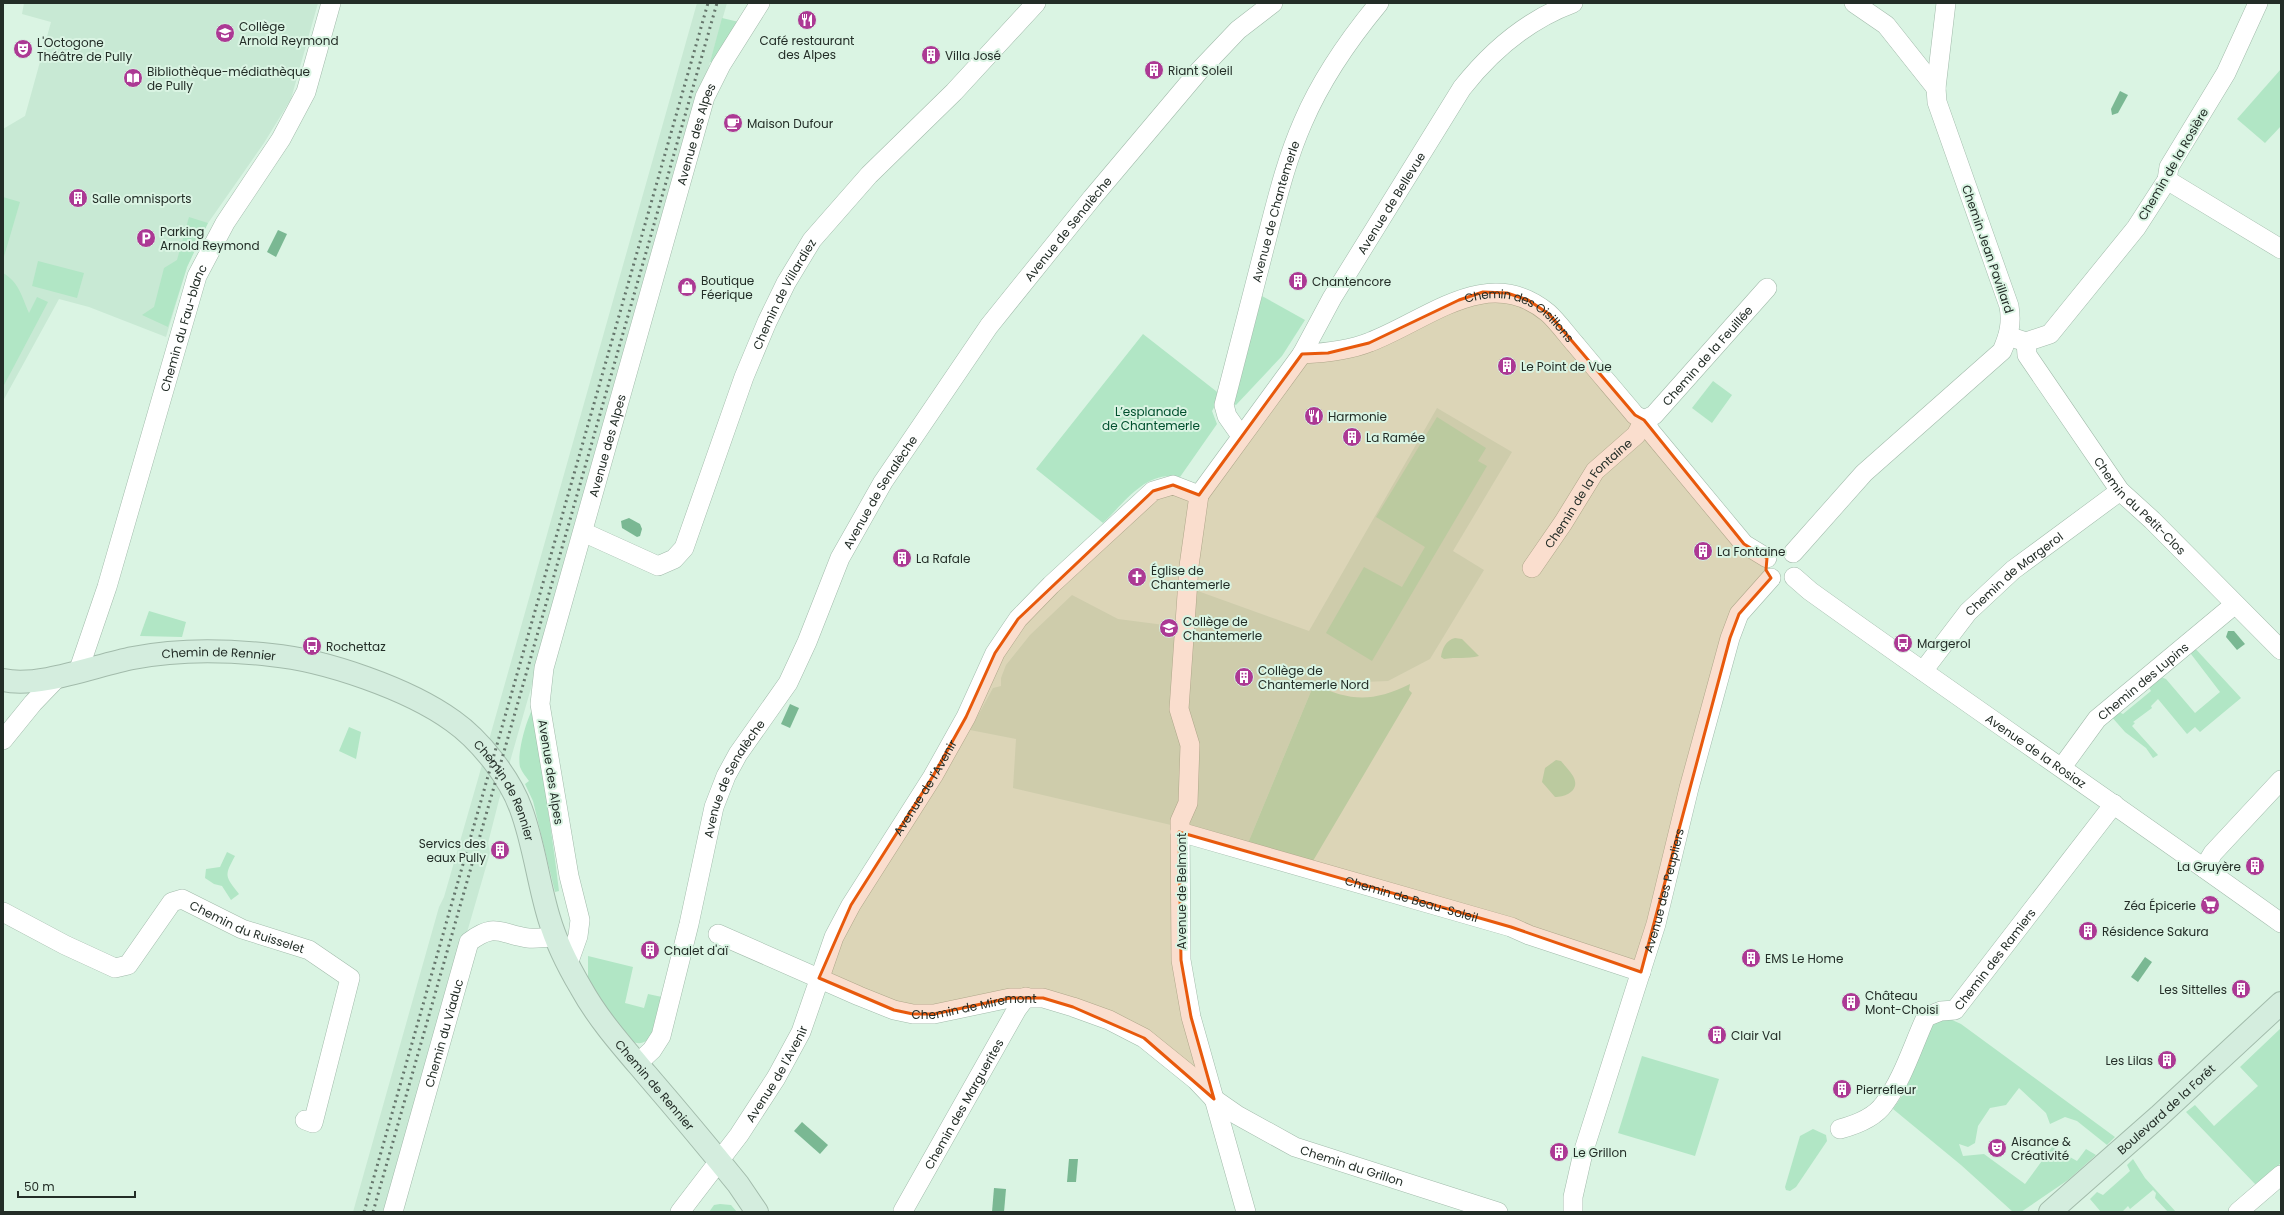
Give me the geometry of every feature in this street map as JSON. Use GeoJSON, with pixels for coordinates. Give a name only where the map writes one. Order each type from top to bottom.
{"type":"FeatureCollection","features":[{"type":"Feature","properties":{"kind":"street","name":"Chemin du Fau-blanc"},"geometry":{"type":"LineString","coordinates":[[68,675],[107,587],[197,276],[225,223],[281,139],[306,92],[331,3]]}},
{"type":"Feature","properties":{"kind":"street","name":"Avenue des Alpes"},"geometry":{"type":"LineString","coordinates":[[568,964],[578,936],[580,920],[575,904],[540,704],[544,668],[705,97],[721,65],[760,3]]}},
{"type":"Feature","properties":{"kind":"street","name":"Chemin de Villardiez"},"geometry":{"type":"LineString","coordinates":[[583,532],[658,566],[674,560],[684,548],[744,377],[764,329],[786,283],[812,240],[869,176],[954,92],[1036,3]]}},
{"type":"Feature","properties":{"kind":"street","name":"Avenue de Senalèche"},"geometry":{"type":"LineString","coordinates":[[637,1064],[652,1050],[661,1036],[689,924],[714,807],[726,776],[738,754],[792,676],[840,558],[879,488],[919,426],[989,326],[1092,198],[1199,71],[1238,30],[1273,3]]}},
{"type":"Feature","properties":{"kind":"street","name":"Avenue de Chantemerle"},"geometry":{"type":"LineString","coordinates":[[1240,436],[1227,416],[1224,405],[1262,253],[1292,149],[1303,121],[1335,65],[1361,25],[1379,3]]}},
{"type":"Feature","properties":{"kind":"street","name":"Avenue de Bellevue"},"geometry":{"type":"LineString","coordinates":[[1240,436],[1302,354],[1332,298],[1462,88],[1475,71],[1517,32],[1549,12],[1573,3]]}},
{"type":"Feature","properties":{"kind":"street"},"geometry":{"type":"LineString","coordinates":[[1854,3],[1886,25],[1936,88]]}},
{"type":"Feature","properties":{"kind":"street","name":"Chemin Jean Pavillard"},"geometry":{"type":"LineString","coordinates":[[1793,553],[1864,473],[2002,351],[2008,336],[2012,321],[2009,306],[1942,120],[1937,102],[1936,88],[1946,3]]}},
{"type":"Feature","properties":{"kind":"street","name":"Chemin de la Rosière"},"geometry":{"type":"LineString","coordinates":[[2026,342],[2050,334],[2136,228],[2167,180],[2169,167],[2226,73],[2258,3]]}},
{"type":"Feature","properties":{"kind":"street"},"geometry":{"type":"LineString","coordinates":[[2167,180],[2281,249]]}},
{"type":"Feature","properties":{"kind":"street","name":"Chemin de la Feuillée"},"geometry":{"type":"LineString","coordinates":[[1644,420],[1654,415],[1767,288]]}},
{"type":"Feature","properties":{"kind":"street","name":"Chemin des Oisillons"},"geometry":{"type":"LineString","coordinates":[[1302,354],[1328,353],[1369,343],[1459,300],[1483,292],[1507,293],[1528,300],[1549,314],[1635,414],[1644,420],[1651,432],[1744,544],[1767,558]]}},
{"type":"Feature","properties":{"kind":"street"},"geometry":{"type":"LineString","coordinates":[[2008,336],[2026,342]]}},
{"type":"Feature","properties":{"kind":"street","name":"Chemin du Petit-Clos"},"geometry":{"type":"LineString","coordinates":[[2026,342],[2027,355],[2120,491],[2152,520],[2234,605],[2281,650]]}},
{"type":"Feature","properties":{"kind":"street","name":"Chemin de la Fontaine"},"geometry":{"type":"LineString","coordinates":[[1532,568],[1563,523],[1595,471],[1636,435],[1644,420]]}},
{"type":"Feature","properties":{"kind":"street","name":"Avenue de Belmont"},"geometry":{"type":"LineString","coordinates":[[1240,436],[1199,495],[1189,566],[1179,702],[1182,720],[1190,745],[1188,803],[1180,821],[1180,832],[1181,960],[1191,1017],[1246,1212]]}},
{"type":"Feature","properties":{"kind":"street","name":"Avenue de l'Avenir"},"geometry":{"type":"LineString","coordinates":[[680,1212],[739,1135],[776,1078],[801,1032],[834,937],[851,904],[933,776],[966,716],[995,653],[1018,618],[1051,585],[1153,491],[1173,485],[1199,495]]}},
{"type":"Feature","properties":{"kind":"street","name":"Chemin de Margerol"},"geometry":{"type":"LineString","coordinates":[[1923,671],[1968,612],[2007,576],[2058,536],[2120,491]]}},
{"type":"Feature","properties":{"kind":"street"},"geometry":{"type":"LineString","coordinates":[[1781,549],[1793,553],[1796,557],[1798,567],[1794,577],[1784,582],[1771,578],[1766,570],[1767,558],[1775,550],[1781,549]]}},
{"type":"Feature","properties":{"kind":"street","name":"Avenue de la Rosiaz"},"geometry":{"type":"LineString","coordinates":[[1794,577],[1810,591],[1990,720],[2062,767],[2281,923]]}},
{"type":"Feature","properties":{"kind":"street","name":"Avenue des Peupliers"},"geometry":{"type":"LineString","coordinates":[[1573,1212],[1573,1197],[1583,1153],[1658,917],[1688,788],[1730,638],[1739,614],[1771,578]]}},
{"type":"Feature","properties":{"kind":"street","name":"Chemin des Lupins"},"geometry":{"type":"LineString","coordinates":[[2062,767],[2096,719],[2234,605]]}},
{"type":"Feature","properties":{"kind":"street","name":"Chemin de Rennier"},"geometry":{"type":"LineString","coordinates":[[3,680],[12,682],[68,675],[134,658],[171,653],[207,652],[272,655],[332,668],[418,700],[454,721],[480,744],[512,791],[521,809],[553,928],[568,964],[595,1010],[637,1064],[719,1160],[757,1212]]}},
{"type":"Feature","properties":{"kind":"street"},"geometry":{"type":"LineString","coordinates":[[3,740],[33,703],[68,675]]}},
{"type":"Feature","properties":{"kind":"street"},"geometry":{"type":"LineString","coordinates":[[2204,868],[2213,853],[2281,780]]}},
{"type":"Feature","properties":{"kind":"street","name":"Chemin des Ramiers"},"geometry":{"type":"LineString","coordinates":[[1840,1129],[1856,1125],[1884,1105],[1897,1082],[1926,1017],[1941,1011],[1955,1010],[2114,804]]}},
{"type":"Feature","properties":{"kind":"street","name":"Chemin de Beau-Soleil"},"geometry":{"type":"LineString","coordinates":[[1180,832],[1511,927],[1528,935],[1641,972]]}},
{"type":"Feature","properties":{"kind":"street","name":"Chemin du Ruisselet"},"geometry":{"type":"LineString","coordinates":[[3,912],[65,945],[115,968],[128,966],[172,902],[182,900],[242,929],[278,939],[315,954],[350,978],[313,1123],[305,1120]]}},
{"type":"Feature","properties":{"kind":"street"},"geometry":{"type":"LineString","coordinates":[[553,928],[575,904]]}},
{"type":"Feature","properties":{"kind":"street","name":"Chemin du Viaduc"},"geometry":{"type":"LineString","coordinates":[[393,1212],[463,958],[470,942],[482,933],[494,930],[528,938],[553,928]]}},
{"type":"Feature","properties":{"kind":"street","name":"Chemin de Miremont"},"geometry":{"type":"LineString","coordinates":[[718,934],[887,1007],[913,1014],[934,1014],[997,1000],[1026,997],[1043,998],[1073,1006],[1109,1020],[1144,1038],[1196,1080],[1214,1099]]}},
{"type":"Feature","properties":{"kind":"street","name":"Chemin des Marguerites"},"geometry":{"type":"LineString","coordinates":[[903,1212],[1017,1009],[1026,997]]}},
{"type":"Feature","properties":{"kind":"street","name":"Boulevard de la Forêt"},"geometry":{"type":"LineString","coordinates":[[2050,1212],[2160,1116],[2281,1003]]}},
{"type":"Feature","properties":{"kind":"street","name":"Chemin du Grillon"},"geometry":{"type":"LineString","coordinates":[[1214,1099],[1237,1115],[1295,1147],[1498,1212]]}},
{"type":"Feature","properties":{"kind":"street"},"geometry":{"type":"LineString","coordinates":[[2238,1212],[2281,1175]]}},
{"type":"Feature","properties":{"kind":"highlighted area"},"geometry":{"type":"Polygon","coordinates":[[[1483,292],[1507,293],[1528,300],[1549,314],[1635,415],[1644,420],[1744,544],[1767,558],[1766,570],[1771,578],[1739,614],[1730,638],[1641,972],[1511,927],[1179,832],[1181,960],[1191,1017],[1214,1099],[1144,1038],[1073,1007],[1043,998],[1010,998],[934,1014],[913,1014],[894,1010],[819,978],[851,905],[933,776],[966,717],[995,653],[1018,619],[1153,491],[1173,485],[1199,495],[1302,354],[1328,353],[1369,343],[1459,300],[1483,292]]]}},
{"type":"Feature","properties":{"kind":"shaded area"},"geometry":{"type":"Polygon","coordinates":[[[24,3],[318,3],[291,99],[264,143],[206,226],[187,267],[166,337],[89,307],[59,299],[3,401],[3,129],[25,116],[51,22],[22,14],[24,3]]]}},
{"type":"Feature","properties":{"kind":"shaded area"},"geometry":{"type":"Polygon","coordinates":[[[697,3],[727,3],[499,800],[488,843],[490,853],[386,1212],[353,1212],[439,907],[444,897],[478,779],[697,3]]]}},
{"type":"Feature","properties":{"kind":"shaded area"},"geometry":{"type":"Polygon","coordinates":[[[2120,91],[2128,95],[2118,113],[2112,115],[2111,109],[2120,91]]]}},
{"type":"Feature","properties":{"kind":"shaded area"},"geometry":{"type":"Polygon","coordinates":[[[278,230],[287,234],[276,257],[267,252],[278,230]]]}},
{"type":"Feature","properties":{"kind":"shaded area","name":"Collège de Chantemerle"},"geometry":{"type":"Polygon","coordinates":[[[1437,408],[1512,452],[1453,551],[1484,570],[1430,659],[1388,681],[1314,684],[1248,843],[1013,788],[1016,739],[970,730],[993,688],[1001,686],[1001,678],[1006,665],[1030,635],[1072,595],[1118,619],[1172,626],[1195,590],[1309,631],[1437,408]]]}},
{"type":"Feature","properties":{"kind":"shaded area"},"geometry":{"type":"Polygon","coordinates":[[[629,518],[640,524],[642,529],[640,536],[637,537],[622,528],[621,521],[629,518]]]}},
{"type":"Feature","properties":{"kind":"shaded area"},"geometry":{"type":"Polygon","coordinates":[[[2228,631],[2234,631],[2245,644],[2237,650],[2226,637],[2228,631]]]}},
{"type":"Feature","properties":{"kind":"shaded area"},"geometry":{"type":"Polygon","coordinates":[[[790,704],[799,708],[790,728],[781,724],[790,704]]]}},
{"type":"Feature","properties":{"kind":"shaded area"},"geometry":{"type":"Polygon","coordinates":[[[2145,957],[2152,962],[2138,982],[2131,977],[2145,957]]]}},
{"type":"Feature","properties":{"kind":"shaded area"},"geometry":{"type":"Polygon","coordinates":[[[802,1122],[828,1145],[820,1154],[794,1131],[802,1122]]]}},
{"type":"Feature","properties":{"kind":"shaded area"},"geometry":{"type":"Polygon","coordinates":[[[1069,1159],[1078,1159],[1076,1182],[1067,1182],[1069,1159]]]}},
{"type":"Feature","properties":{"kind":"shaded area"},"geometry":{"type":"Polygon","coordinates":[[[994,1188],[1006,1189],[1004,1212],[992,1212],[994,1188]]]}},
{"type":"Feature","properties":{"kind":"green space"},"geometry":{"type":"Polygon","coordinates":[[[722,18],[739,22],[716,64],[710,62],[722,18]]]}},
{"type":"Feature","properties":{"kind":"green space"},"geometry":{"type":"Polygon","coordinates":[[[2281,69],[2281,126],[2265,143],[2237,119],[2281,69]]]}},
{"type":"Feature","properties":{"kind":"green space"},"geometry":{"type":"Polygon","coordinates":[[[3,197],[20,202],[3,260],[3,197]]]}},
{"type":"Feature","properties":{"kind":"green space"},"geometry":{"type":"Polygon","coordinates":[[[189,217],[208,223],[187,267],[168,327],[142,315],[154,307],[164,268],[177,260],[189,217]]]}},
{"type":"Feature","properties":{"kind":"green space"},"geometry":{"type":"Polygon","coordinates":[[[38,261],[84,273],[77,298],[32,286],[38,261]]]}},
{"type":"Feature","properties":{"kind":"green space"},"geometry":{"type":"Polygon","coordinates":[[[3,273],[16,285],[29,313],[37,297],[48,302],[3,387],[3,273]]]}},
{"type":"Feature","properties":{"kind":"green space"},"geometry":{"type":"Polygon","coordinates":[[[1262,296],[1305,320],[1282,356],[1236,405],[1234,404],[1262,296]]]}},
{"type":"Feature","properties":{"kind":"green space","name":"L’esplanade de Chantemerle"},"geometry":{"type":"Polygon","coordinates":[[[1143,334],[1221,395],[1212,411],[1217,424],[1180,477],[1168,476],[1157,478],[1147,483],[1137,489],[1103,523],[1036,469],[1143,334]]]}},
{"type":"Feature","properties":{"kind":"green space"},"geometry":{"type":"Polygon","coordinates":[[[1713,381],[1732,395],[1712,423],[1692,408],[1713,381]]]}},
{"type":"Feature","properties":{"kind":"green space"},"geometry":{"type":"Polygon","coordinates":[[[1437,417],[1486,448],[1478,461],[1487,466],[1372,661],[1326,633],[1364,567],[1402,587],[1425,547],[1376,517],[1437,417]]]}},
{"type":"Feature","properties":{"kind":"green space"},"geometry":{"type":"Polygon","coordinates":[[[149,611],[186,622],[182,637],[140,636],[149,611]]]}},
{"type":"Feature","properties":{"kind":"green space"},"geometry":{"type":"Polygon","coordinates":[[[1455,638],[1462,639],[1479,656],[1444,659],[1441,657],[1445,645],[1455,638]]]}},
{"type":"Feature","properties":{"kind":"green space"},"geometry":{"type":"Polygon","coordinates":[[[2192,645],[2241,698],[2200,732],[2195,727],[2187,734],[2158,699],[2151,706],[2152,708],[2133,722],[2135,723],[2132,726],[2158,755],[2153,758],[2146,748],[2125,732],[2110,715],[2117,711],[2123,714],[2151,691],[2147,684],[2161,677],[2166,679],[2195,713],[2220,692],[2191,654],[2192,645]]]}},
{"type":"Feature","properties":{"kind":"green space"},"geometry":{"type":"Polygon","coordinates":[[[1314,684],[1327,690],[1351,697],[1373,697],[1397,690],[1410,684],[1409,690],[1412,693],[1310,866],[1248,843],[1314,684]]]}},
{"type":"Feature","properties":{"kind":"green space"},"geometry":{"type":"Polygon","coordinates":[[[533,708],[559,891],[555,892],[533,801],[525,784],[529,781],[520,767],[519,761],[523,737],[533,708]]]}},
{"type":"Feature","properties":{"kind":"green space"},"geometry":{"type":"Polygon","coordinates":[[[349,727],[361,732],[356,759],[339,751],[349,727]]]}},
{"type":"Feature","properties":{"kind":"green space"},"geometry":{"type":"Polygon","coordinates":[[[1556,760],[1561,761],[1573,776],[1575,781],[1574,789],[1571,792],[1559,797],[1555,797],[1542,782],[1545,768],[1556,760]]]}},
{"type":"Feature","properties":{"kind":"green space"},"geometry":{"type":"Polygon","coordinates":[[[227,852],[235,856],[229,868],[228,876],[239,894],[231,900],[222,886],[214,884],[205,878],[206,869],[220,867],[227,852]]]}},
{"type":"Feature","properties":{"kind":"green space"},"geometry":{"type":"Polygon","coordinates":[[[588,956],[633,967],[625,1003],[644,1008],[648,994],[662,997],[654,1030],[650,1037],[645,1041],[639,1043],[631,1041],[591,989],[588,977],[588,956]]]}},
{"type":"Feature","properties":{"kind":"green space"},"geometry":{"type":"Polygon","coordinates":[[[1950,1019],[1961,1024],[2115,1137],[2107,1145],[2077,1121],[2065,1117],[2050,1124],[2046,1113],[2019,1088],[2006,1105],[1990,1108],[1978,1126],[1975,1143],[1968,1147],[1959,1144],[1963,1156],[1984,1154],[2025,1184],[2052,1147],[2077,1161],[2086,1149],[2096,1155],[2068,1180],[2021,1212],[2013,1212],[1961,1165],[1893,1109],[1904,1093],[1932,1026],[1940,1020],[1950,1019]]]}},
{"type":"Feature","properties":{"kind":"green space"},"geometry":{"type":"Polygon","coordinates":[[[2281,1028],[2281,1163],[2256,1185],[2186,1112],[2195,1105],[2214,1126],[2258,1086],[2240,1067],[2281,1028]]]}},
{"type":"Feature","properties":{"kind":"green space"},"geometry":{"type":"Polygon","coordinates":[[[1642,1056],[1719,1079],[1695,1156],[1618,1133],[1642,1056]]]}},
{"type":"Feature","properties":{"kind":"green space"},"geometry":{"type":"Polygon","coordinates":[[[1813,1129],[1826,1135],[1827,1141],[1796,1187],[1790,1191],[1786,1190],[1785,1187],[1800,1136],[1813,1129]]]}},
{"type":"Feature","properties":{"kind":"green space"},"geometry":{"type":"Polygon","coordinates":[[[2133,1159],[2145,1178],[2176,1212],[2168,1212],[2155,1198],[2156,1193],[2153,1190],[2130,1209],[2128,1206],[2122,1212],[2101,1212],[2090,1199],[2097,1192],[2103,1195],[2130,1171],[2127,1165],[2133,1159]]]}},
{"type":"Feature","properties":{"kind":"green space"},"geometry":{"type":"Polygon","coordinates":[[[714,1205],[731,1205],[737,1212],[709,1212],[714,1205]]]}},
{"type":"Feature","properties":{"kind":"railway"},"geometry":{"type":"LineString","coordinates":[[364,1212],[708,3]]}},
{"type":"Feature","properties":{"kind":"railway"},"geometry":{"type":"LineString","coordinates":[[373,1212],[717,3]]}},
{"type":"Feature","properties":{"kind":"place","name":"Café restaurant des Alpes"},"geometry":{"type":"Point","coordinates":[807,20]}},
{"type":"Feature","properties":{"kind":"place","name":"Collège Arnold Reymond"},"geometry":{"type":"Point","coordinates":[225,33]}},
{"type":"Feature","properties":{"kind":"place","name":"L'Octogone Théâtre de Pully"},"geometry":{"type":"Point","coordinates":[23,49]}},
{"type":"Feature","properties":{"kind":"place","name":"Villa José"},"geometry":{"type":"Point","coordinates":[931,55]}},
{"type":"Feature","properties":{"kind":"place","name":"Riant Soleil"},"geometry":{"type":"Point","coordinates":[1154,70]}},
{"type":"Feature","properties":{"kind":"place","name":"Bibliothèque-médiathèque de Pully"},"geometry":{"type":"Point","coordinates":[133,78]}},
{"type":"Feature","properties":{"kind":"place","name":"Maison Dufour"},"geometry":{"type":"Point","coordinates":[733,123]}},
{"type":"Feature","properties":{"kind":"place","name":"Salle omnisports"},"geometry":{"type":"Point","coordinates":[78,198]}},
{"type":"Feature","properties":{"kind":"place","name":"Parking Arnold Reymond"},"geometry":{"type":"Point","coordinates":[146,238]}},
{"type":"Feature","properties":{"kind":"place","name":"Chantencore"},"geometry":{"type":"Point","coordinates":[1298,281]}},
{"type":"Feature","properties":{"kind":"place","name":"Boutique Féerique"},"geometry":{"type":"Point","coordinates":[687,287]}},
{"type":"Feature","properties":{"kind":"place","name":"Le Point de Vue"},"geometry":{"type":"Point","coordinates":[1507,366]}},
{"type":"Feature","properties":{"kind":"place","name":"Harmonie"},"geometry":{"type":"Point","coordinates":[1314,416]}},
{"type":"Feature","properties":{"kind":"place","name":"La Ramée"},"geometry":{"type":"Point","coordinates":[1352,437]}},
{"type":"Feature","properties":{"kind":"place","name":"La Fontaine"},"geometry":{"type":"Point","coordinates":[1703,551]}},
{"type":"Feature","properties":{"kind":"place","name":"La Rafale"},"geometry":{"type":"Point","coordinates":[902,558]}},
{"type":"Feature","properties":{"kind":"place","name":"Église de Chantemerle"},"geometry":{"type":"Point","coordinates":[1137,577]}},
{"type":"Feature","properties":{"kind":"place","name":"Collège de Chantemerle"},"geometry":{"type":"Point","coordinates":[1169,628]}},
{"type":"Feature","properties":{"kind":"place","name":"Margerol"},"geometry":{"type":"Point","coordinates":[1903,643]}},
{"type":"Feature","properties":{"kind":"place","name":"Rochettaz"},"geometry":{"type":"Point","coordinates":[312,646]}},
{"type":"Feature","properties":{"kind":"place","name":"Collège de Chantemerle Nord"},"geometry":{"type":"Point","coordinates":[1244,677]}},
{"type":"Feature","properties":{"kind":"place","name":"Servics des eaux Pully"},"geometry":{"type":"Point","coordinates":[500,850]}},
{"type":"Feature","properties":{"kind":"place","name":"La Gruyère"},"geometry":{"type":"Point","coordinates":[2255,866]}},
{"type":"Feature","properties":{"kind":"place","name":"Zéa Épicerie"},"geometry":{"type":"Point","coordinates":[2210,905]}},
{"type":"Feature","properties":{"kind":"place","name":"Résidence Sakura"},"geometry":{"type":"Point","coordinates":[2088,931]}},
{"type":"Feature","properties":{"kind":"place","name":"Chalet d'aï"},"geometry":{"type":"Point","coordinates":[650,950]}},
{"type":"Feature","properties":{"kind":"place","name":"EMS Le Home"},"geometry":{"type":"Point","coordinates":[1751,958]}},
{"type":"Feature","properties":{"kind":"place","name":"Les Sittelles"},"geometry":{"type":"Point","coordinates":[2241,989]}},
{"type":"Feature","properties":{"kind":"place","name":"Château Mont-Choisi"},"geometry":{"type":"Point","coordinates":[1851,1002]}},
{"type":"Feature","properties":{"kind":"place","name":"Clair Val"},"geometry":{"type":"Point","coordinates":[1717,1035]}},
{"type":"Feature","properties":{"kind":"place","name":"Les Lilas"},"geometry":{"type":"Point","coordinates":[2167,1060]}},
{"type":"Feature","properties":{"kind":"place","name":"Pierrefleur"},"geometry":{"type":"Point","coordinates":[1842,1089]}},
{"type":"Feature","properties":{"kind":"place","name":"Aisance & Créativité"},"geometry":{"type":"Point","coordinates":[1997,1148]}},
{"type":"Feature","properties":{"kind":"place","name":"Le Grillon"},"geometry":{"type":"Point","coordinates":[1559,1152]}}]}
